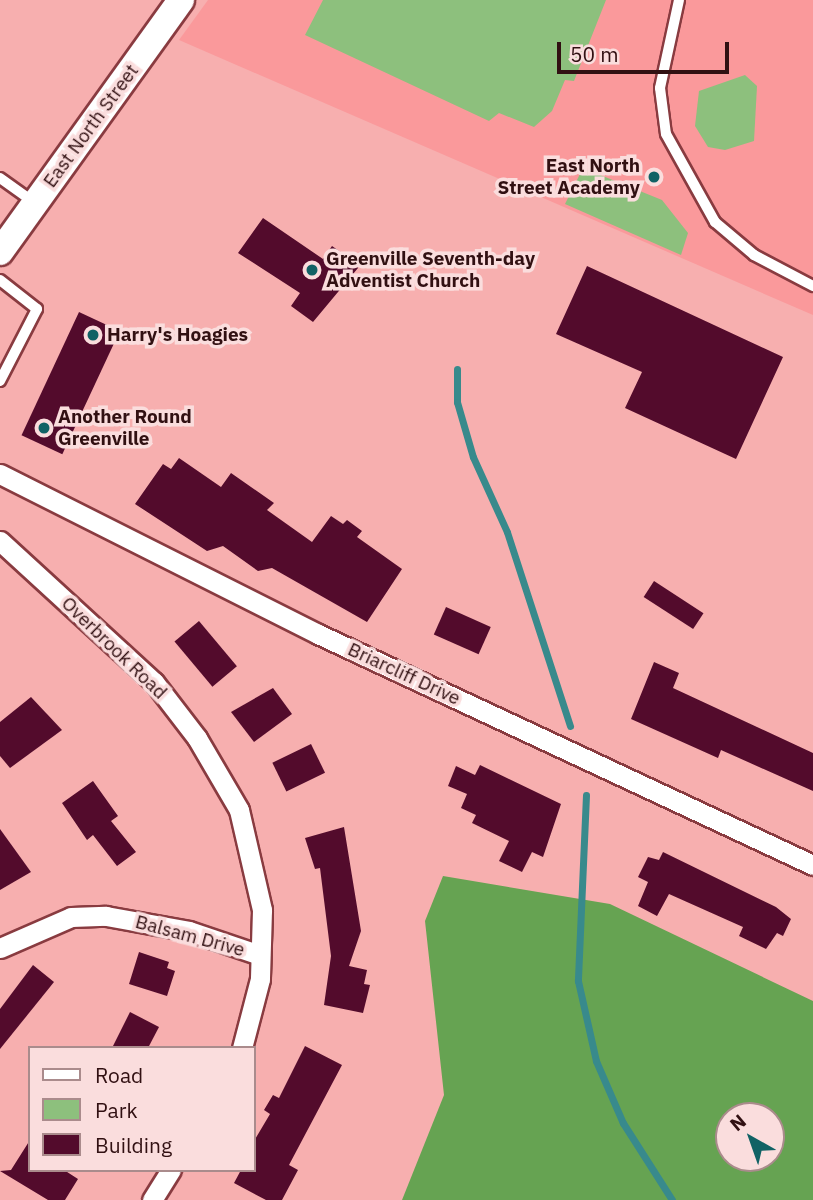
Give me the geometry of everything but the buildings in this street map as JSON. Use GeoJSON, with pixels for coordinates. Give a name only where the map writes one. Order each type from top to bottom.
{"type":"FeatureCollection","features":[{"type":"Feature","properties":{"kind":"main road","name":"East North Street"},"geometry":{"type":"LineString","coordinates":[[0,252],[181,0]]}},
{"type":"Feature","properties":{"kind":"street","name":"Briarcliff Drive"},"geometry":{"type":"LineString","coordinates":[[0,474],[318,634],[813,865]]}},
{"type":"Feature","properties":{"kind":"street","name":"Overbrook Road"},"geometry":{"type":"LineString","coordinates":[[0,541],[154,682],[212,761],[239,810],[254,857],[262,910],[260,955],[242,1046]]}},
{"type":"Feature","properties":{"kind":"street","name":"Balsam Drive"},"geometry":{"type":"LineString","coordinates":[[0,948],[71,917],[106,916],[189,931],[260,955]]}},
{"type":"Feature","properties":{"kind":"street"},"geometry":{"type":"LineString","coordinates":[[152,1200],[170,1172]]}},
{"type":"Feature","properties":{"kind":"lane"},"geometry":{"type":"LineString","coordinates":[[679,0],[660,88],[666,134],[715,222],[754,255],[813,286]]}},
{"type":"Feature","properties":{"kind":"lane"},"geometry":{"type":"LineString","coordinates":[[0,178],[35,204]]}},
{"type":"Feature","properties":{"kind":"lane"},"geometry":{"type":"LineString","coordinates":[[0,280],[37,309],[0,381]]}},
{"type":"Feature","properties":{"kind":"shaded area","name":"East North Street Academy"},"geometry":{"type":"Polygon","coordinates":[[[208,0],[813,0],[813,315],[179,40],[208,0]]]}},
{"type":"Feature","properties":{"kind":"green space"},"geometry":{"type":"Polygon","coordinates":[[[323,0],[606,0],[574,81],[565,80],[552,111],[534,127],[499,113],[489,121],[305,35],[323,0]]]}},
{"type":"Feature","properties":{"kind":"green space"},"geometry":{"type":"Polygon","coordinates":[[[745,75],[757,86],[754,141],[725,150],[708,147],[695,126],[699,91],[745,75]]]}},
{"type":"Feature","properties":{"kind":"green space"},"geometry":{"type":"Polygon","coordinates":[[[583,168],[662,200],[688,233],[681,255],[565,204],[583,168]]]}},
{"type":"Feature","properties":{"kind":"green space"},"geometry":{"type":"Polygon","coordinates":[[[443,876],[610,904],[813,1001],[813,1200],[402,1200],[444,1095],[425,921],[443,876]]]}},
{"type":"Feature","properties":{"kind":"waterway"},"geometry":{"type":"LineString","coordinates":[[457,369],[457,402],[473,457],[507,532],[570,726]]}},
{"type":"Feature","properties":{"kind":"waterway"},"geometry":{"type":"LineString","coordinates":[[586,795],[578,981],[596,1061],[623,1123],[672,1200]]}},
{"type":"Feature","properties":{"kind":"place","name":"East North Street Academy"},"geometry":{"type":"Point","coordinates":[654,177]}},
{"type":"Feature","properties":{"kind":"place","name":"Greenville Seventh-day Adventist Church"},"geometry":{"type":"Point","coordinates":[312,270]}},
{"type":"Feature","properties":{"kind":"place","name":"Harry's Hoagies"},"geometry":{"type":"Point","coordinates":[93,335]}},
{"type":"Feature","properties":{"kind":"place","name":"Another Round Greenville"},"geometry":{"type":"Point","coordinates":[44,428]}}]}
